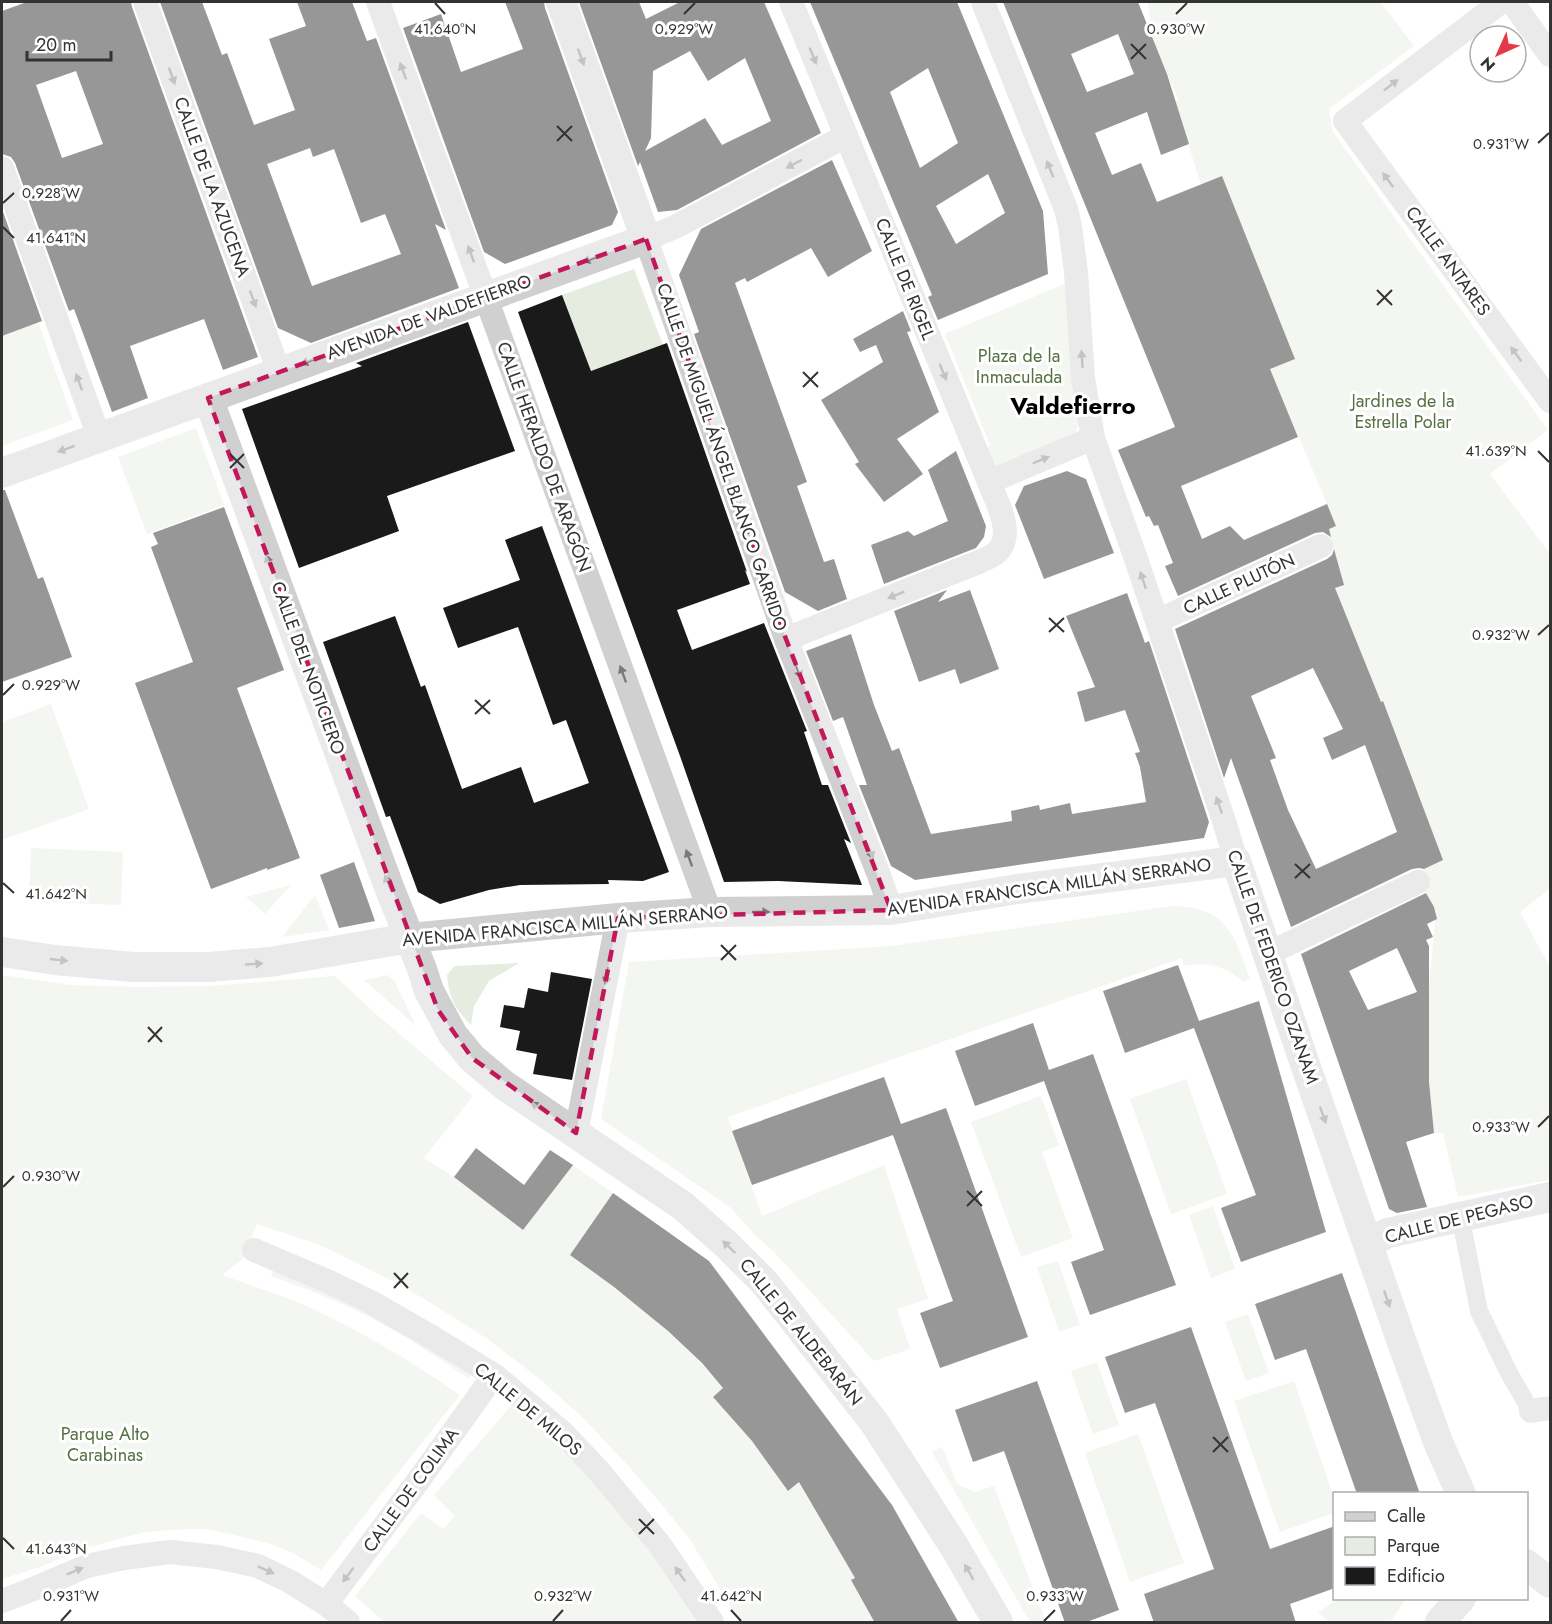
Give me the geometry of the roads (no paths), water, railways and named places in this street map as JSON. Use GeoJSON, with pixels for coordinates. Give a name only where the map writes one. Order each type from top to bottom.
{"type":"FeatureCollection","features":[{"type":"Feature","properties":{"kind":"street","name":"CALLE DE LA AZUCENA"},"geometry":{"type":"LineString","coordinates":[[145,2],[279,372]]}},
{"type":"Feature","properties":{"kind":"street","name":"CALLE HERALDO DE ARAGÓN"},"geometry":{"type":"LineString","coordinates":[[378,2],[710,912]]}},
{"type":"Feature","properties":{"kind":"street","name":"CALLE DE MIGUEL ÁNGEL BLANCO GARRIDO"},"geometry":{"type":"LineString","coordinates":[[561,2],[786,639],[891,910]]}},
{"type":"Feature","properties":{"kind":"street","name":"CALLE DE RIGEL"},"geometry":{"type":"LineString","coordinates":[[786,639],[993,555],[1005,538],[1003,519],[989,482],[791,2]]}},
{"type":"Feature","properties":{"kind":"street","name":"CALLE DE FEDERICO OZANAM"},"geometry":{"type":"LineString","coordinates":[[982,2],[1069,217],[1076,272],[1083,378],[1093,438],[1157,621],[1267,954],[1434,1432],[1460,1492]]}},
{"type":"Feature","properties":{"kind":"street","name":"CALLE ANTARES"},"geometry":{"type":"LineString","coordinates":[[1501,2],[1345,121],[1551,401]]}},
{"type":"Feature","properties":{"kind":"street"},"geometry":{"type":"LineString","coordinates":[[1512,2],[1551,55]]}},
{"type":"Feature","properties":{"kind":"street","name":"AVENIDA DE VALDEFIERRO"},"geometry":{"type":"LineString","coordinates":[[2,473],[645,239],[675,227],[846,136]]}},
{"type":"Feature","properties":{"kind":"street"},"geometry":{"type":"LineString","coordinates":[[2,168],[99,438]]}},
{"type":"Feature","properties":{"kind":"street","name":"CALLE DEL NOTICIERO"},"geometry":{"type":"LineString","coordinates":[[208,398],[389,887],[410,938]]}},
{"type":"Feature","properties":{"kind":"street"},"geometry":{"type":"LineString","coordinates":[[989,482],[1093,438]]}},
{"type":"Feature","properties":{"kind":"street","name":"CALLE PLUTÓN"},"geometry":{"type":"LineString","coordinates":[[1157,621],[1321,546]]}},
{"type":"Feature","properties":{"kind":"street","name":"AVENIDA FRANCISCA MILLÁN SERRANO"},"geometry":{"type":"LineString","coordinates":[[2,952],[55,960],[133,967],[270,962],[410,938],[618,918],[710,912],[891,910],[1017,889],[1236,861]]}},
{"type":"Feature","properties":{"kind":"street"},"geometry":{"type":"LineString","coordinates":[[1267,954],[1418,882]]}},
{"type":"Feature","properties":{"kind":"street"},"geometry":{"type":"LineString","coordinates":[[576,1133],[618,918]]}},
{"type":"Feature","properties":{"kind":"street","name":"CALLE DE ALDEBARÁN"},"geometry":{"type":"LineString","coordinates":[[410,938],[438,1010],[453,1035],[472,1058],[504,1084],[683,1206],[765,1283],[874,1422],[954,1546],[998,1623]]}},
{"type":"Feature","properties":{"kind":"street","name":"CALLE DE PEGASO"},"geometry":{"type":"LineString","coordinates":[[1368,1243],[1388,1233],[1551,1197]]}},
{"type":"Feature","properties":{"kind":"street"},"geometry":{"type":"LineString","coordinates":[[1463,1230],[1479,1311],[1509,1373],[1541,1409]]}},
{"type":"Feature","properties":{"kind":"street","name":"CALLE DE MILOS"},"geometry":{"type":"LineString","coordinates":[[254,1250],[317,1276],[371,1302],[494,1375],[563,1433],[598,1470],[660,1545],[712,1623]]}},
{"type":"Feature","properties":{"kind":"street","name":"CALLE DE COLIMA"},"geometry":{"type":"LineString","coordinates":[[326,1604],[494,1375]]}},
{"type":"Feature","properties":{"kind":"street"},"geometry":{"type":"LineString","coordinates":[[2,1600],[87,1566],[170,1552],[217,1557],[258,1566],[290,1581],[326,1604],[348,1623]]}},
{"type":"Feature","properties":{"kind":"street"},"geometry":{"type":"LineString","coordinates":[[1528,1565],[1551,1583]]}},
{"type":"Feature","properties":{"kind":"street"},"geometry":{"type":"LineString","coordinates":[[1440,1623],[1460,1600]]}},
{"type":"Feature","properties":{"kind":"district","name":"Valdefierro"},"geometry":{"type":"Point","coordinates":[1073,406]}},
{"type":"Feature","properties":{"kind":"park label","name":"Plaza de la Inmaculada"},"geometry":{"type":"Point","coordinates":[1019,366]}},
{"type":"Feature","properties":{"kind":"park label","name":"Jardines de la Estrella Polar"},"geometry":{"type":"Point","coordinates":[1403,411]}},
{"type":"Feature","properties":{"kind":"park label","name":"Parque Alto Carabinas"},"geometry":{"type":"Point","coordinates":[105,1444]}}]}
